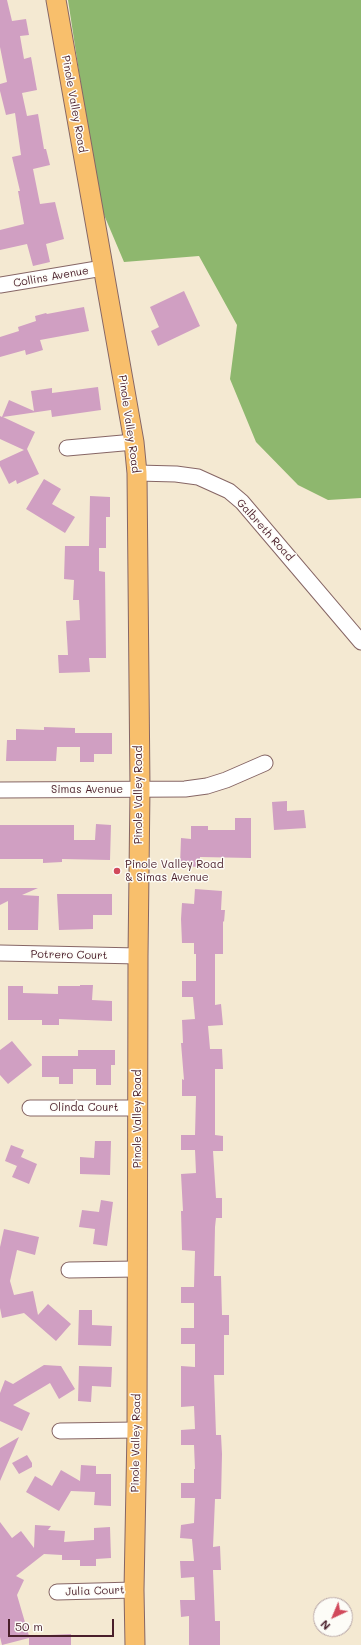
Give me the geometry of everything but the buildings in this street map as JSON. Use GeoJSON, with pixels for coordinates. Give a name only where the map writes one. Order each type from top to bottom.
{"type":"FeatureCollection","features":[{"type":"Feature","properties":{"kind":"main road","name":"Pinole Valley Road"},"geometry":{"type":"LineString","coordinates":[[56,0],[134,442],[137,473],[140,789],[138,956],[137,1430],[134,1590],[136,1645]]}},
{"type":"Feature","properties":{"kind":"street","name":"Collins Avenue"},"geometry":{"type":"LineString","coordinates":[[0,285],[103,268]]}},
{"type":"Feature","properties":{"kind":"street"},"geometry":{"type":"LineString","coordinates":[[67,448],[134,442]]}},
{"type":"Feature","properties":{"kind":"street","name":"Galbreth Road"},"geometry":{"type":"LineString","coordinates":[[137,473],[176,474],[198,477],[229,491],[242,502],[361,642]]}},
{"type":"Feature","properties":{"kind":"street","name":"Simas Avenue"},"geometry":{"type":"LineString","coordinates":[[0,790],[185,789],[207,786],[226,780],[265,763]]}},
{"type":"Feature","properties":{"kind":"street","name":"Potrero Court"},"geometry":{"type":"LineString","coordinates":[[0,953],[138,956]]}},
{"type":"Feature","properties":{"kind":"street","name":"Olinda Court"},"geometry":{"type":"LineString","coordinates":[[30,1108],[138,1108]]}},
{"type":"Feature","properties":{"kind":"street"},"geometry":{"type":"LineString","coordinates":[[69,1270],[137,1269]]}},
{"type":"Feature","properties":{"kind":"street"},"geometry":{"type":"LineString","coordinates":[[60,1431],[137,1430]]}},
{"type":"Feature","properties":{"kind":"street","name":"Julia Court"},"geometry":{"type":"LineString","coordinates":[[57,1592],[134,1590]]}},
{"type":"Feature","properties":{"kind":"green space"},"geometry":{"type":"Polygon","coordinates":[[[68,0],[361,0],[361,498],[328,500],[298,485],[256,442],[230,379],[237,325],[199,256],[124,262],[99,203],[68,0]]]}},
{"type":"Feature","properties":{"kind":"place","name":"Pinole Valley Road & Simas Avenue"},"geometry":{"type":"Point","coordinates":[117,871]}}]}
